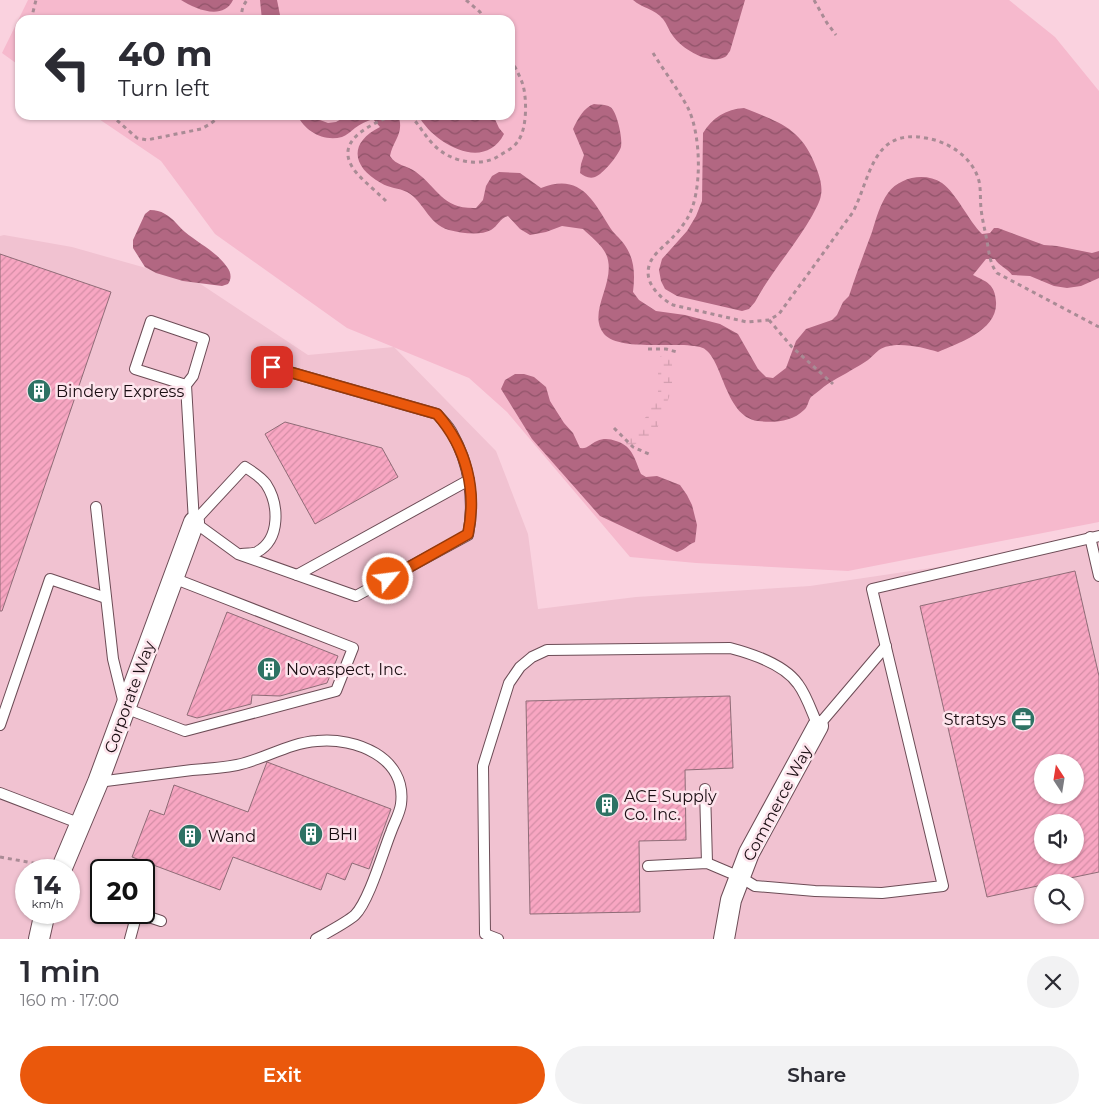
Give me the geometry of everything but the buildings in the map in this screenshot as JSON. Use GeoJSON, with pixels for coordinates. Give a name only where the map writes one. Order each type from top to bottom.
{"type":"FeatureCollection","features":[{"type":"Feature","properties":{"kind":"street","name":"Corporate Way"},"geometry":{"type":"LineString","coordinates":[[60,859],[81,824],[98,782],[194,522]]}},
{"type":"Feature","properties":{"kind":"street","name":"Commerce Way"},"geometry":{"type":"LineString","coordinates":[[724,939],[731,900],[748,853],[818,726]]}},
{"type":"Feature","properties":{"kind":"street"},"geometry":{"type":"LineString","coordinates":[[39,939],[42,924]]}},
{"type":"Feature","properties":{"kind":"lane"},"geometry":{"type":"LineString","coordinates":[[186,385],[135,369],[151,321],[204,339],[193,376],[186,385],[194,522]]}},
{"type":"Feature","properties":{"kind":"lane"},"geometry":{"type":"LineString","coordinates":[[194,522],[238,554],[356,596],[468,534],[472,517],[469,480],[461,452],[451,431],[437,414],[272,367]]}},
{"type":"Feature","properties":{"kind":"lane"},"geometry":{"type":"LineString","coordinates":[[194,522],[245,467],[255,473],[266,483],[271,493],[275,506],[276,520],[273,533],[266,546],[256,553],[238,554]]}},
{"type":"Feature","properties":{"kind":"lane"},"geometry":{"type":"LineString","coordinates":[[297,575],[469,480]]}},
{"type":"Feature","properties":{"kind":"lane"},"geometry":{"type":"LineString","coordinates":[[96,507],[113,659],[125,708],[185,730],[336,691],[353,648],[173,578]]}},
{"type":"Feature","properties":{"kind":"lane"},"geometry":{"type":"LineString","coordinates":[[648,866],[708,863],[755,886],[815,891],[882,893],[944,886],[872,589],[1094,537],[1099,576]]}},
{"type":"Feature","properties":{"kind":"lane"},"geometry":{"type":"LineString","coordinates":[[0,725],[50,579],[106,598]]}},
{"type":"Feature","properties":{"kind":"lane"},"geometry":{"type":"LineString","coordinates":[[498,939],[486,934],[483,766],[509,683],[520,667],[532,657],[547,650],[730,648],[747,652],[784,671],[798,684],[818,726],[886,646]]}},
{"type":"Feature","properties":{"kind":"lane"},"geometry":{"type":"LineString","coordinates":[[98,782],[236,765],[260,759],[288,747],[316,740],[356,744],[374,751],[386,760],[396,774],[400,788],[401,804],[369,892],[355,915],[316,939]]}},
{"type":"Feature","properties":{"kind":"lane"},"geometry":{"type":"LineString","coordinates":[[705,789],[708,863]]}},
{"type":"Feature","properties":{"kind":"lane"},"geometry":{"type":"LineString","coordinates":[[0,793],[81,824]]}},
{"type":"Feature","properties":{"kind":"lane"},"geometry":{"type":"LineString","coordinates":[[130,939],[137,913],[160,921]]}},
{"type":"Feature","properties":{"kind":"path"},"geometry":{"type":"LineString","coordinates":[[32,15],[36,0]]}},
{"type":"Feature","properties":{"kind":"path"},"geometry":{"type":"LineString","coordinates":[[241,15],[243,5],[247,0]]}},
{"type":"Feature","properties":{"kind":"path"},"geometry":{"type":"LineString","coordinates":[[466,0],[482,15]]}},
{"type":"Feature","properties":{"kind":"path"},"geometry":{"type":"LineString","coordinates":[[814,0],[836,35]]}},
{"type":"Feature","properties":{"kind":"path"},"geometry":{"type":"LineString","coordinates":[[653,53],[693,120],[696,141],[698,178],[694,204],[688,218],[657,253],[649,266],[649,279],[655,291],[673,305],[747,322],[769,320],[779,314],[853,212],[862,194],[874,159],[885,147],[900,138],[917,136],[934,139],[966,157],[974,168],[980,183],[981,208],[991,260],[997,274],[1099,327]]}},
{"type":"Feature","properties":{"kind":"path"},"geometry":{"type":"LineString","coordinates":[[413,120],[435,147],[448,156],[472,162],[493,159],[518,142],[524,128],[524,88],[515,67]]}},
{"type":"Feature","properties":{"kind":"path"},"geometry":{"type":"LineString","coordinates":[[117,120],[137,138],[147,140],[201,128],[215,120]]}},
{"type":"Feature","properties":{"kind":"path"},"geometry":{"type":"LineString","coordinates":[[382,120],[357,135],[350,143],[348,154],[350,163],[356,172],[386,201]]}},
{"type":"Feature","properties":{"kind":"path"},"geometry":{"type":"LineString","coordinates":[[769,320],[792,347],[833,384]]}},
{"type":"Feature","properties":{"kind":"path"},"geometry":{"type":"LineString","coordinates":[[648,349],[666,348],[677,352]]}},
{"type":"Feature","properties":{"kind":"path"},"geometry":{"type":"LineString","coordinates":[[614,428],[634,447],[651,455]]}},
{"type":"Feature","properties":{"kind":"path"},"geometry":{"type":"LineString","coordinates":[[0,857],[15,860]]}},
{"type":"Feature","properties":{"kind":"shaded area"},"geometry":{"type":"Polygon","coordinates":[[[4,235],[72,247],[199,283],[308,355],[394,347],[496,451],[528,534],[538,609],[636,597],[810,586],[1099,543],[1099,939],[0,939],[0,236],[4,235]]]}},
{"type":"Feature","properties":{"kind":"green space"},"geometry":{"type":"Polygon","coordinates":[[[28,0],[1009,0],[1055,37],[1099,91],[1099,522],[848,571],[696,563],[630,557],[507,412],[469,378],[347,328],[215,234],[161,161],[100,120],[515,120],[515,15],[21,15],[28,0]]]}},
{"type":"Feature","properties":{"kind":"green space"},"geometry":{"type":"Polygon","coordinates":[[[15,26],[15,62],[2,53],[15,26]]]}},
{"type":"Feature","properties":{"kind":"green space"},"geometry":{"type":"Polygon","coordinates":[[[666,354],[672,358],[671,392],[654,437],[635,444],[631,450],[625,444],[648,414],[658,394],[658,359],[666,354]]]}},
{"type":"Feature","properties":{"kind":"water"},"geometry":{"type":"Polygon","coordinates":[[[181,0],[233,0],[223,10],[216,12],[194,7],[181,0]]]}},
{"type":"Feature","properties":{"kind":"water"},"geometry":{"type":"Polygon","coordinates":[[[260,0],[277,0],[280,15],[262,15],[260,0]]]}},
{"type":"Feature","properties":{"kind":"water"},"geometry":{"type":"Polygon","coordinates":[[[633,0],[745,0],[730,51],[725,57],[711,59],[696,54],[682,46],[660,16],[633,0]]]}},
{"type":"Feature","properties":{"kind":"water"},"geometry":{"type":"Polygon","coordinates":[[[594,104],[607,105],[613,109],[619,126],[621,147],[610,164],[598,175],[591,178],[580,173],[584,155],[573,129],[584,111],[594,104]]]}},
{"type":"Feature","properties":{"kind":"water"},"geometry":{"type":"Polygon","coordinates":[[[744,108],[786,127],[802,141],[816,166],[820,178],[821,191],[819,203],[805,227],[755,302],[749,309],[742,311],[677,296],[665,289],[659,270],[662,259],[687,231],[702,201],[703,133],[720,115],[731,110],[744,108]]]}},
{"type":"Feature","properties":{"kind":"water"},"geometry":{"type":"Polygon","coordinates":[[[320,120],[328,123],[340,120],[371,120],[359,125],[342,137],[335,138],[315,134],[300,121],[320,120]]]}},
{"type":"Feature","properties":{"kind":"water"},"geometry":{"type":"Polygon","coordinates":[[[374,120],[400,120],[399,132],[390,156],[395,162],[416,172],[448,202],[456,205],[476,208],[483,200],[486,186],[492,176],[499,172],[520,173],[541,188],[554,184],[565,184],[575,186],[583,191],[597,206],[611,229],[628,250],[633,267],[633,292],[639,300],[656,311],[685,315],[720,324],[738,334],[758,369],[766,377],[773,378],[786,368],[796,341],[806,329],[832,320],[837,315],[843,302],[849,296],[883,202],[893,188],[906,180],[921,177],[942,183],[953,194],[982,234],[990,233],[994,228],[998,228],[1044,245],[1092,253],[1099,251],[1099,278],[1081,286],[1067,288],[1054,286],[1030,276],[1012,275],[995,259],[986,259],[973,275],[992,287],[996,302],[995,312],[991,320],[976,334],[938,352],[908,345],[885,347],[811,397],[804,410],[794,417],[782,421],[758,421],[746,417],[737,408],[708,351],[690,345],[622,343],[604,334],[599,325],[598,316],[609,264],[606,254],[599,244],[583,229],[562,226],[530,235],[520,229],[508,216],[487,232],[470,233],[449,230],[436,223],[413,196],[407,192],[384,185],[371,177],[364,170],[360,162],[359,148],[363,140],[370,133],[380,127],[374,120]]]}},
{"type":"Feature","properties":{"kind":"water"},"geometry":{"type":"Polygon","coordinates":[[[422,120],[495,120],[504,134],[495,146],[484,151],[472,153],[459,150],[447,144],[422,120]]]}},
{"type":"Feature","properties":{"kind":"water"},"geometry":{"type":"Polygon","coordinates":[[[150,210],[160,211],[168,216],[185,232],[218,257],[229,271],[230,278],[228,284],[222,286],[183,281],[156,273],[145,267],[133,248],[133,240],[145,214],[150,210]]]}},
{"type":"Feature","properties":{"kind":"water"},"geometry":{"type":"Polygon","coordinates":[[[515,374],[534,377],[546,387],[550,401],[573,433],[580,448],[587,447],[602,439],[622,443],[630,450],[641,474],[646,477],[657,476],[680,485],[692,505],[697,525],[695,542],[677,552],[600,516],[532,439],[501,389],[505,380],[515,374]]]}},
{"type":"Feature","properties":{"kind":"place","name":"Bindery Express"},"geometry":{"type":"Point","coordinates":[39,391]}},
{"type":"Feature","properties":{"kind":"place","name":"Novaspect, Inc."},"geometry":{"type":"Point","coordinates":[269,669]}},
{"type":"Feature","properties":{"kind":"place","name":"Stratsys"},"geometry":{"type":"Point","coordinates":[1023,719]}},
{"type":"Feature","properties":{"kind":"place","name":"ACE Supply Co. Inc."},"geometry":{"type":"Point","coordinates":[607,805]}},
{"type":"Feature","properties":{"kind":"place","name":"BHI"},"geometry":{"type":"Point","coordinates":[311,834]}},
{"type":"Feature","properties":{"kind":"place","name":"Wand"},"geometry":{"type":"Point","coordinates":[190,836]}},
{"type":"Feature","properties":{"kind":"route"},"geometry":{"type":"LineString","coordinates":[[272,367],[437,414],[451,431],[461,452],[470,489],[472,517],[468,534],[388,579]]}}]}
